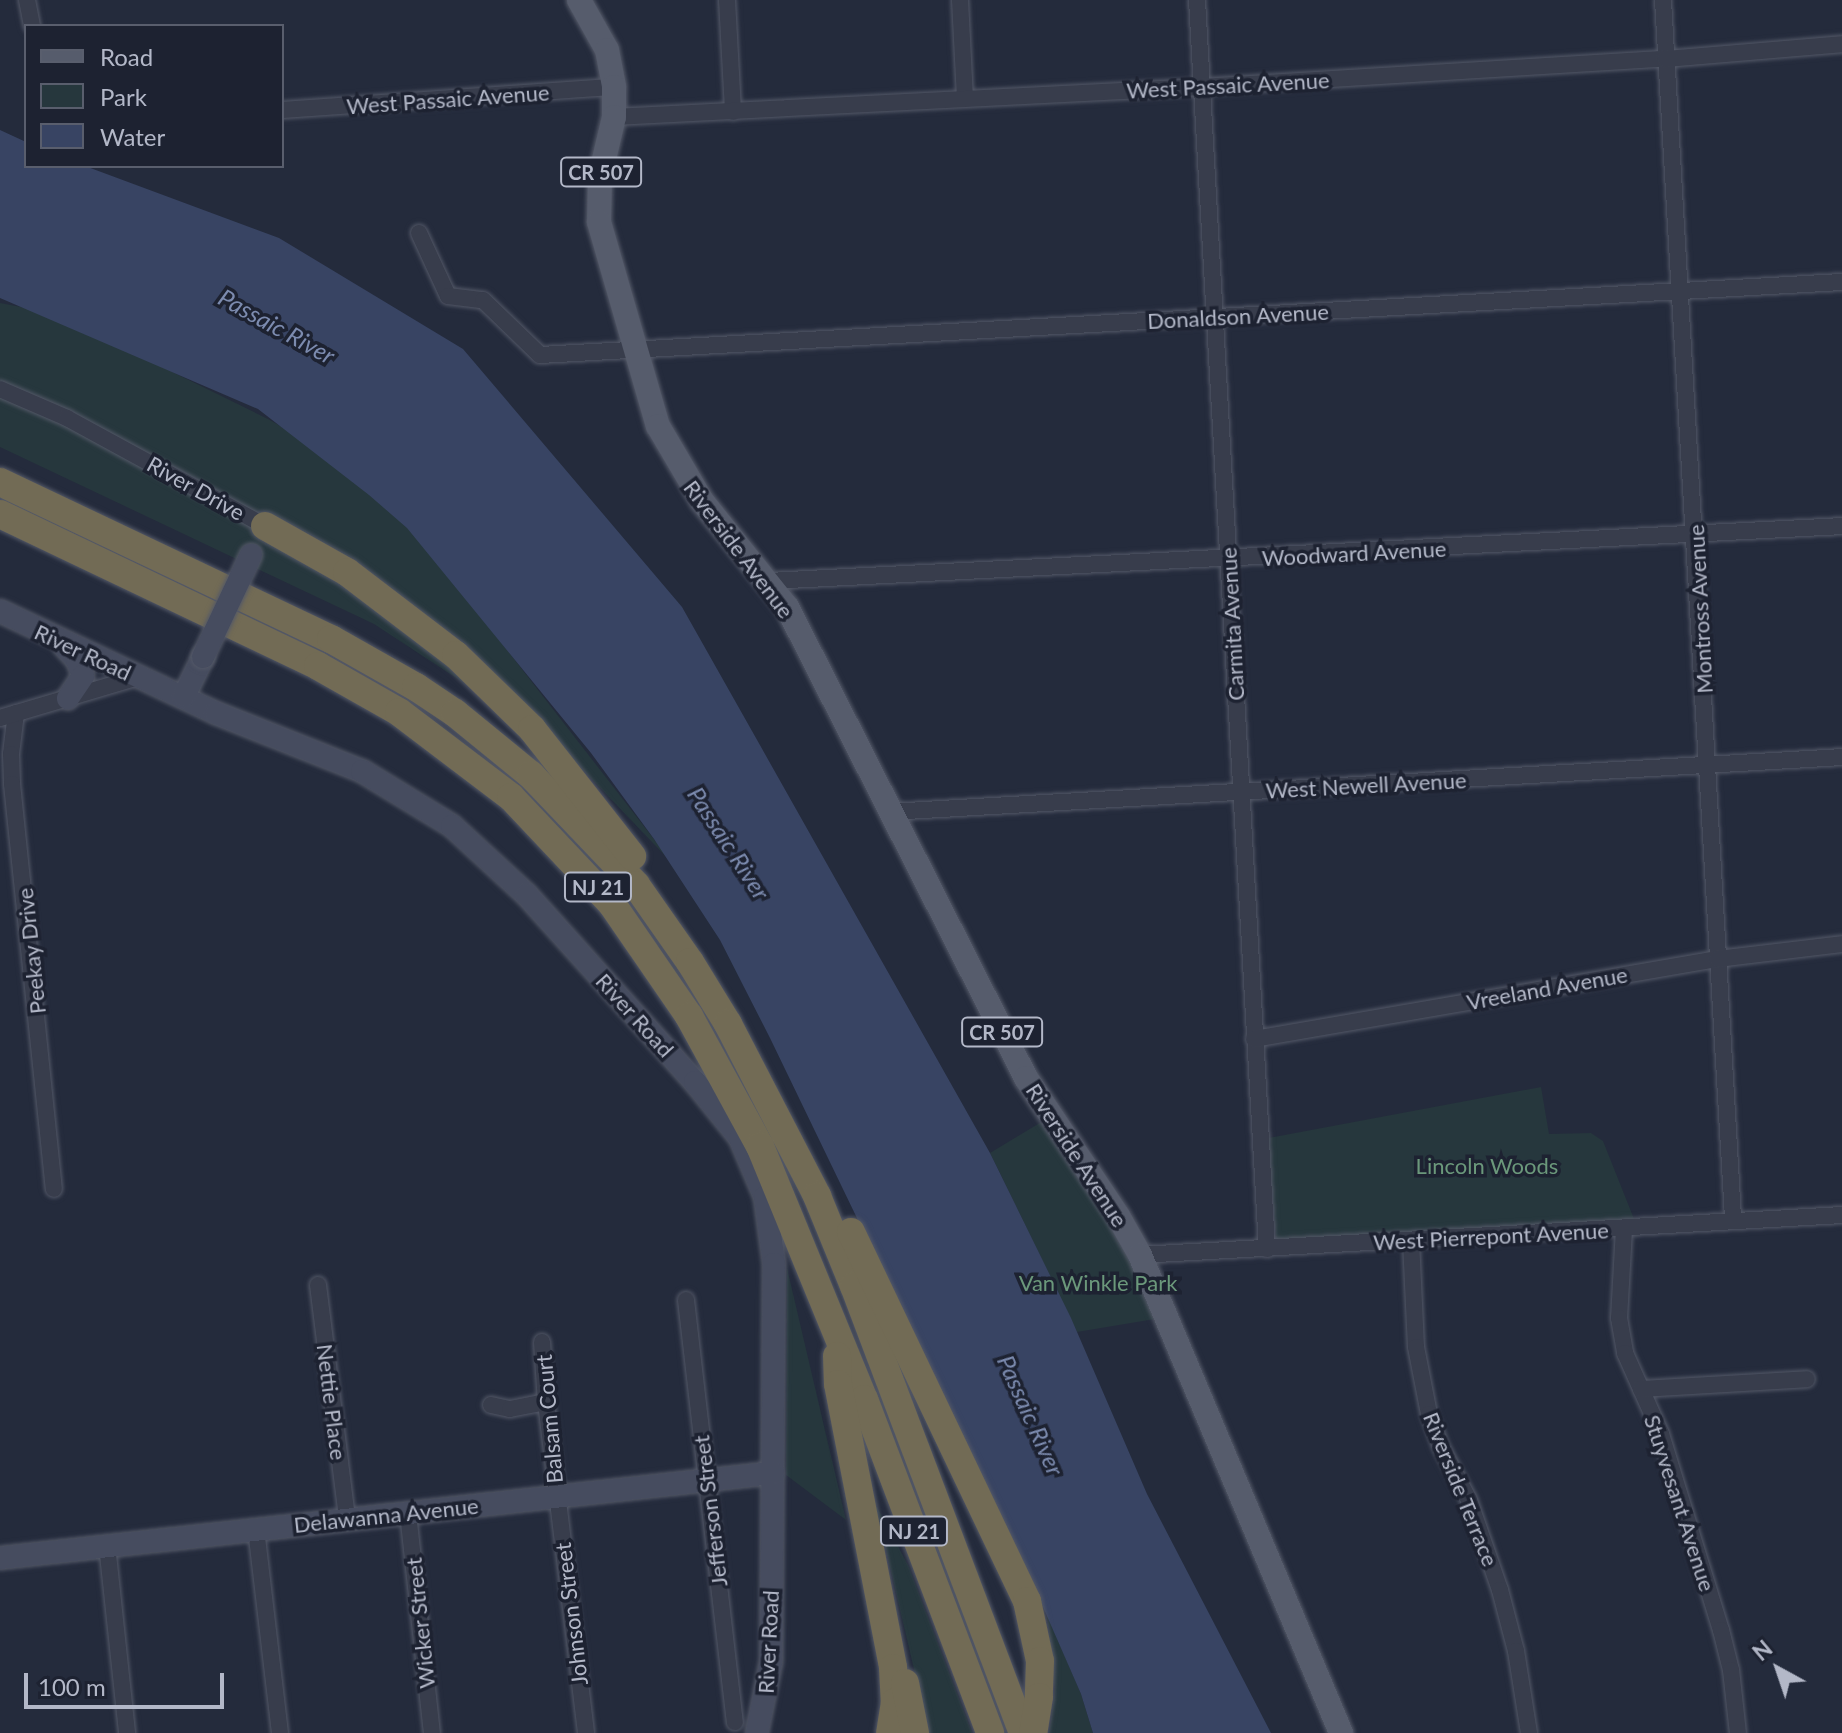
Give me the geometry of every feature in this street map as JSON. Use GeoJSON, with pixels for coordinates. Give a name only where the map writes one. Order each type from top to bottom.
{"type":"FeatureCollection","features":[{"type":"Feature","properties":{"kind":"highway","name":"NJ 21"},"geometry":{"type":"LineString","coordinates":[[0,482],[331,639],[455,713],[569,811],[636,885],[690,962],[739,1044],[785,1131],[836,1242],[1023,1733]]}},
{"type":"Feature","properties":{"kind":"highway","name":"NJ 21"},"geometry":{"type":"LineString","coordinates":[[0,514],[332,673],[438,738],[511,797],[580,866],[639,939],[725,1080],[760,1146],[836,1330],[990,1733]]}},
{"type":"Feature","properties":{"kind":"highway"},"geometry":{"type":"LineString","coordinates":[[265,526],[321,556],[395,605],[456,655],[506,702],[580,787],[631,853],[690,962]]}},
{"type":"Feature","properties":{"kind":"highway"},"geometry":{"type":"LineString","coordinates":[[0,530],[121,582],[187,603]]}},
{"type":"Feature","properties":{"kind":"highway"},"geometry":{"type":"LineString","coordinates":[[739,1044],[819,1169],[1017,1580],[1034,1625],[1041,1673],[1033,1733]]}},
{"type":"Feature","properties":{"kind":"highway"},"geometry":{"type":"LineString","coordinates":[[836,1330],[838,1384],[915,1733]]}},
{"type":"Feature","properties":{"kind":"highway"},"geometry":{"type":"LineString","coordinates":[[873,1550],[894,1679],[890,1733]]}},
{"type":"Feature","properties":{"kind":"main road","name":"CR 507"},"geometry":{"type":"LineString","coordinates":[[579,0],[607,50],[614,87],[614,117],[600,176],[599,222],[634,349]]}},
{"type":"Feature","properties":{"kind":"main road","name":"Riverside Avenue"},"geometry":{"type":"LineString","coordinates":[[634,349],[647,398],[671,453],[702,501],[769,581],[804,638],[889,812],[1026,1078],[1140,1255],[1341,1733]]}},
{"type":"Feature","properties":{"kind":"street"},"geometry":{"type":"LineString","coordinates":[[27,0],[32,24]]}},
{"type":"Feature","properties":{"kind":"street"},"geometry":{"type":"LineString","coordinates":[[727,0],[733,112]]}},
{"type":"Feature","properties":{"kind":"street"},"geometry":{"type":"LineString","coordinates":[[960,0],[965,98]]}},
{"type":"Feature","properties":{"kind":"street","name":"Carmita Avenue"},"geometry":{"type":"LineString","coordinates":[[1197,0],[1267,1249]]}},
{"type":"Feature","properties":{"kind":"street","name":"Montross Avenue"},"geometry":{"type":"LineString","coordinates":[[1663,0],[1733,1219]]}},
{"type":"Feature","properties":{"kind":"street","name":"West Passaic Avenue"},"geometry":{"type":"LineString","coordinates":[[614,117],[1201,87],[1665,59],[1842,44]]}},
{"type":"Feature","properties":{"kind":"street","name":"West Passaic Avenue"},"geometry":{"type":"LineString","coordinates":[[284,110],[614,87]]}},
{"type":"Feature","properties":{"kind":"street","name":"Donaldson Avenue"},"geometry":{"type":"LineString","coordinates":[[419,233],[448,296],[483,300],[540,355],[1842,282]]}},
{"type":"Feature","properties":{"kind":"street","name":"River Drive"},"geometry":{"type":"LineString","coordinates":[[0,389],[67,418],[265,526],[184,696]]}},
{"type":"Feature","properties":{"kind":"street","name":"Woodward Avenue"},"geometry":{"type":"LineString","coordinates":[[769,581],[1696,536],[1842,526]]}},
{"type":"Feature","properties":{"kind":"street","name":"River Road"},"geometry":{"type":"LineString","coordinates":[[0,611],[138,677],[362,771],[452,826],[527,895],[688,1074],[734,1130],[757,1171],[771,1223],[774,1288],[771,1662],[757,1733]]}},
{"type":"Feature","properties":{"kind":"street"},"geometry":{"type":"LineString","coordinates":[[60,642],[82,669],[80,684],[68,698]]}},
{"type":"Feature","properties":{"kind":"street"},"geometry":{"type":"LineString","coordinates":[[8,715],[138,677]]}},
{"type":"Feature","properties":{"kind":"street","name":"Peekay Drive"},"geometry":{"type":"LineString","coordinates":[[8,715],[12,784],[54,1189]]}},
{"type":"Feature","properties":{"kind":"street","name":"West Newell Avenue"},"geometry":{"type":"LineString","coordinates":[[889,812],[1842,757]]}},
{"type":"Feature","properties":{"kind":"street","name":"Vreeland Avenue"},"geometry":{"type":"LineString","coordinates":[[1254,1039],[1717,959],[1842,944]]}},
{"type":"Feature","properties":{"kind":"street","name":"West Pierrepont Avenue"},"geometry":{"type":"LineString","coordinates":[[1140,1255],[1842,1215]]}},
{"type":"Feature","properties":{"kind":"street","name":"Stuyvesant Avenue"},"geometry":{"type":"LineString","coordinates":[[1624,1229],[1620,1328],[1629,1364],[1669,1458],[1721,1630],[1731,1670],[1738,1733]]}},
{"type":"Feature","properties":{"kind":"street","name":"Riverside Terrace"},"geometry":{"type":"LineString","coordinates":[[1411,1241],[1416,1347],[1424,1392],[1441,1447],[1469,1500],[1500,1590],[1529,1733]]}},
{"type":"Feature","properties":{"kind":"street","name":"Nettie Place"},"geometry":{"type":"LineString","coordinates":[[318,1285],[347,1519]]}},
{"type":"Feature","properties":{"kind":"street","name":"Jefferson Street"},"geometry":{"type":"LineString","coordinates":[[686,1300],[735,1722]]}},
{"type":"Feature","properties":{"kind":"street","name":"Balsam Court"},"geometry":{"type":"LineString","coordinates":[[542,1342],[556,1495]]}},
{"type":"Feature","properties":{"kind":"street"},"geometry":{"type":"LineString","coordinates":[[1641,1389],[1807,1379]]}},
{"type":"Feature","properties":{"kind":"street"},"geometry":{"type":"LineString","coordinates":[[491,1405],[510,1409],[546,1402]]}},
{"type":"Feature","properties":{"kind":"street","name":"Delawanna Avenue"},"geometry":{"type":"LineString","coordinates":[[0,1558],[773,1473]]}},
{"type":"Feature","properties":{"kind":"street","name":"Johnson Street"},"geometry":{"type":"LineString","coordinates":[[556,1495],[586,1733]]}},
{"type":"Feature","properties":{"kind":"street","name":"Wicker Street"},"geometry":{"type":"LineString","coordinates":[[408,1513],[432,1733]]}},
{"type":"Feature","properties":{"kind":"street"},"geometry":{"type":"LineString","coordinates":[[256,1529],[280,1733]]}},
{"type":"Feature","properties":{"kind":"street"},"geometry":{"type":"LineString","coordinates":[[107,1545],[127,1733]]}},
{"type":"Feature","properties":{"kind":"green space"},"geometry":{"type":"Polygon","coordinates":[[[0,303],[52,313],[268,419],[375,480],[674,865],[560,746],[374,624],[0,447],[0,303]]]}},
{"type":"Feature","properties":{"kind":"green space","name":"Lincoln Woods"},"geometry":{"type":"Polygon","coordinates":[[[1541,1087],[1549,1134],[1591,1133],[1603,1141],[1636,1224],[1276,1240],[1268,1138],[1541,1087]]]}},
{"type":"Feature","properties":{"kind":"green space","name":"Van Winkle Park"},"geometry":{"type":"Polygon","coordinates":[[[1043,1121],[1110,1219],[1161,1318],[1077,1332],[990,1153],[1043,1121]]]}},
{"type":"Feature","properties":{"kind":"green space"},"geometry":{"type":"Polygon","coordinates":[[[787,1268],[846,1520],[786,1475],[787,1268]]]}},
{"type":"Feature","properties":{"kind":"green space"},"geometry":{"type":"Polygon","coordinates":[[[875,1503],[908,1565],[972,1733],[929,1733],[875,1503]]]}},
{"type":"Feature","properties":{"kind":"green space"},"geometry":{"type":"Polygon","coordinates":[[[1047,1614],[1081,1694],[1093,1733],[1049,1733],[1055,1689],[1047,1614]]]}},
{"type":"Feature","properties":{"kind":"water","name":"Passaic River"},"geometry":{"type":"Polygon","coordinates":[[[0,130],[24,141],[24,168],[90,168],[279,238],[463,349],[682,607],[990,1153],[1071,1318],[1147,1494],[1271,1733],[1093,1733],[1081,1694],[1026,1568],[720,940],[654,839],[591,753],[407,528],[258,409],[0,298],[0,130]]]}}]}
